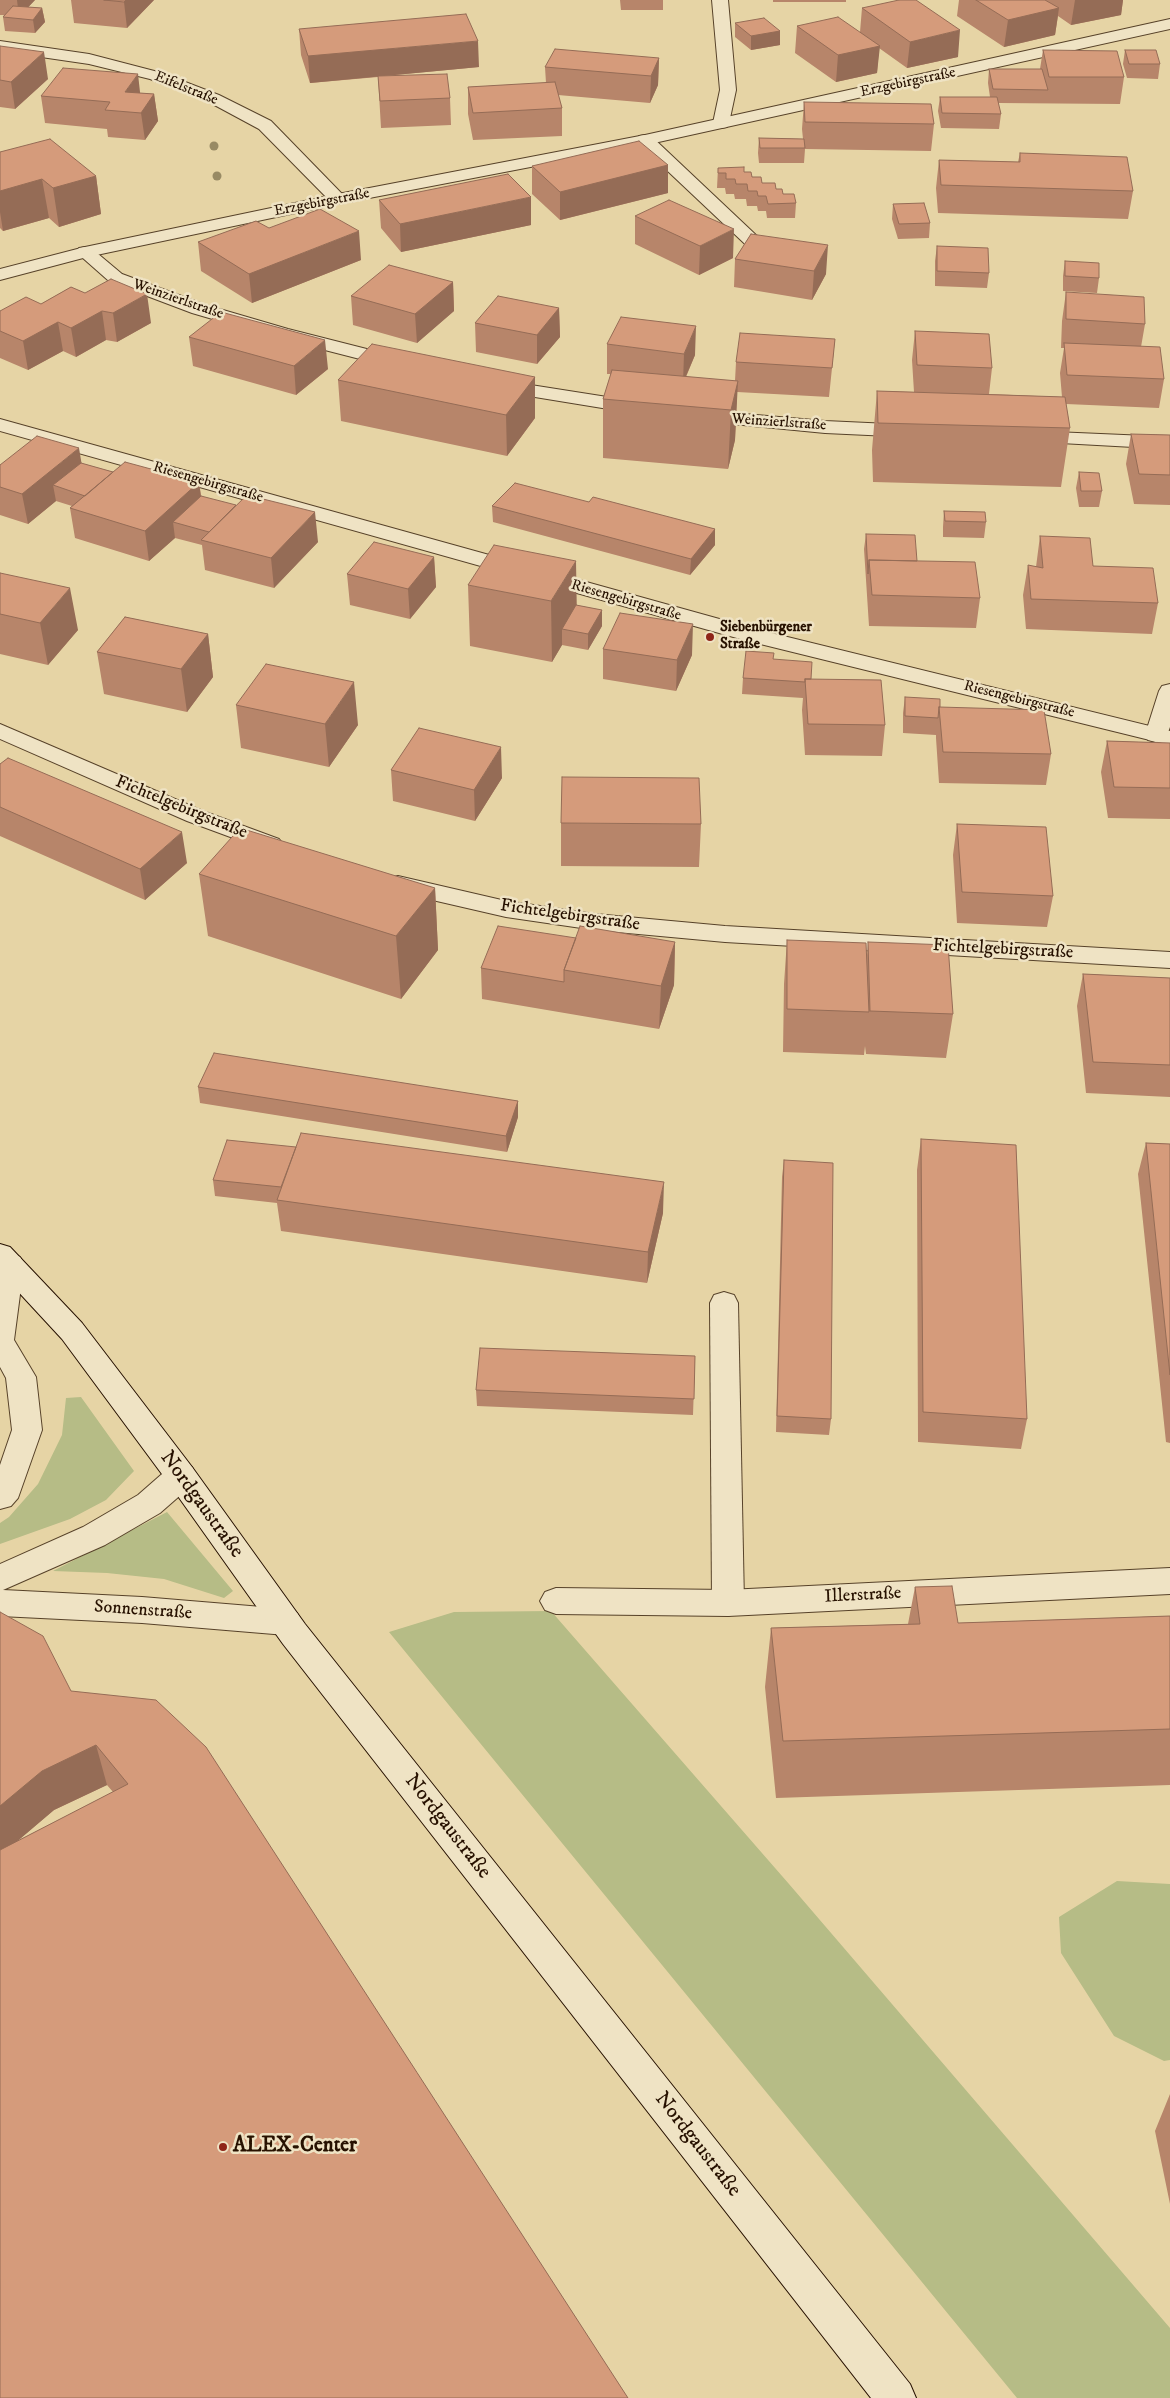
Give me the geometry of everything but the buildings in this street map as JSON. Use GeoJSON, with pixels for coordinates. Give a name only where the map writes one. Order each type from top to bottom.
{"type":"FeatureCollection","features":[{"type":"Feature","properties":{"kind":"street"},"geometry":{"type":"LineString","coordinates":[[720,0],[728,90],[721,123]]}},
{"type":"Feature","properties":{"kind":"street","name":"Erzgebirgstraße"},"geometry":{"type":"LineString","coordinates":[[0,275],[85,252],[338,199],[645,140],[1170,24]]}},
{"type":"Feature","properties":{"kind":"street","name":"Eifelstraße"},"geometry":{"type":"LineString","coordinates":[[0,46],[89,59],[156,76],[213,98],[264,125],[338,199]]}},
{"type":"Feature","properties":{"kind":"street"},"geometry":{"type":"LineString","coordinates":[[645,140],[751,240]]}},
{"type":"Feature","properties":{"kind":"street","name":"Weinzierlstraße"},"geometry":{"type":"LineString","coordinates":[[85,252],[116,278],[199,309],[281,333],[414,367]]}},
{"type":"Feature","properties":{"kind":"street"},"geometry":{"type":"LineString","coordinates":[[478,382],[590,402],[657,410]]}},
{"type":"Feature","properties":{"kind":"street","name":"Weinzierlstraße"},"geometry":{"type":"LineString","coordinates":[[685,414],[825,427],[928,432]]}},
{"type":"Feature","properties":{"kind":"street","name":"Riesengebirgstraße"},"geometry":{"type":"LineString","coordinates":[[0,425],[734,630],[1163,736]]}},
{"type":"Feature","properties":{"kind":"street"},"geometry":{"type":"LineString","coordinates":[[1015,436],[1170,443]]}},
{"type":"Feature","properties":{"kind":"street"},"geometry":{"type":"LineString","coordinates":[[1163,736],[1170,692]]}},
{"type":"Feature","properties":{"kind":"street","name":"Fichtelgebirgstraße"},"geometry":{"type":"LineString","coordinates":[[0,731],[195,816],[290,851]]}},
{"type":"Feature","properties":{"kind":"street","name":"Fichtelgebirgstraße"},"geometry":{"type":"LineString","coordinates":[[375,878],[506,909],[595,922],[725,934],[1170,960]]}},
{"type":"Feature","properties":{"kind":"street"},"geometry":{"type":"LineString","coordinates":[[0,1497],[8,1489],[27,1430],[21,1377],[0,1340],[5,1259]]}},
{"type":"Feature","properties":{"kind":"street","name":"Nordgaustraße"},"geometry":{"type":"LineString","coordinates":[[5,1259],[72,1331],[181,1476],[286,1622],[896,2398]]}},
{"type":"Feature","properties":{"kind":"street"},"geometry":{"type":"LineString","coordinates":[[724,1302],[728,1603]]}},
{"type":"Feature","properties":{"kind":"street"},"geometry":{"type":"LineString","coordinates":[[0,1578],[94,1536],[149,1504],[181,1476]]}},
{"type":"Feature","properties":{"kind":"street","name":"Illerstraße"},"geometry":{"type":"LineString","coordinates":[[556,1601],[728,1603],[1170,1581]]}},
{"type":"Feature","properties":{"kind":"street","name":"Sonnenstraße"},"geometry":{"type":"LineString","coordinates":[[0,1603],[142,1610],[286,1622]]}},
{"type":"Feature","properties":{"kind":"green space"},"geometry":{"type":"Polygon","coordinates":[[[81,1397],[134,1471],[106,1500],[70,1519],[0,1544],[0,1523],[9,1517],[38,1484],[62,1435],[66,1398],[81,1397]]]}},
{"type":"Feature","properties":{"kind":"green space"},"geometry":{"type":"Polygon","coordinates":[[[167,1512],[233,1591],[224,1598],[164,1579],[107,1573],[53,1571],[167,1512]]]}},
{"type":"Feature","properties":{"kind":"green space"},"geometry":{"type":"Polygon","coordinates":[[[551,1611],[789,1884],[1170,2328],[1170,2398],[1017,2398],[389,1632],[454,1612],[551,1611]]]}},
{"type":"Feature","properties":{"kind":"green space"},"geometry":{"type":"Polygon","coordinates":[[[1117,1881],[1170,1884],[1170,2060],[1164,2061],[1114,2036],[1061,1953],[1059,1917],[1117,1881]]]}},
{"type":"Feature","properties":{"kind":"place","name":"Siebenbürgener Straße"},"geometry":{"type":"Point","coordinates":[710,637]}},
{"type":"Feature","properties":{"kind":"place","name":"ALEX-Center"},"geometry":{"type":"Point","coordinates":[223,2147]}}]}
